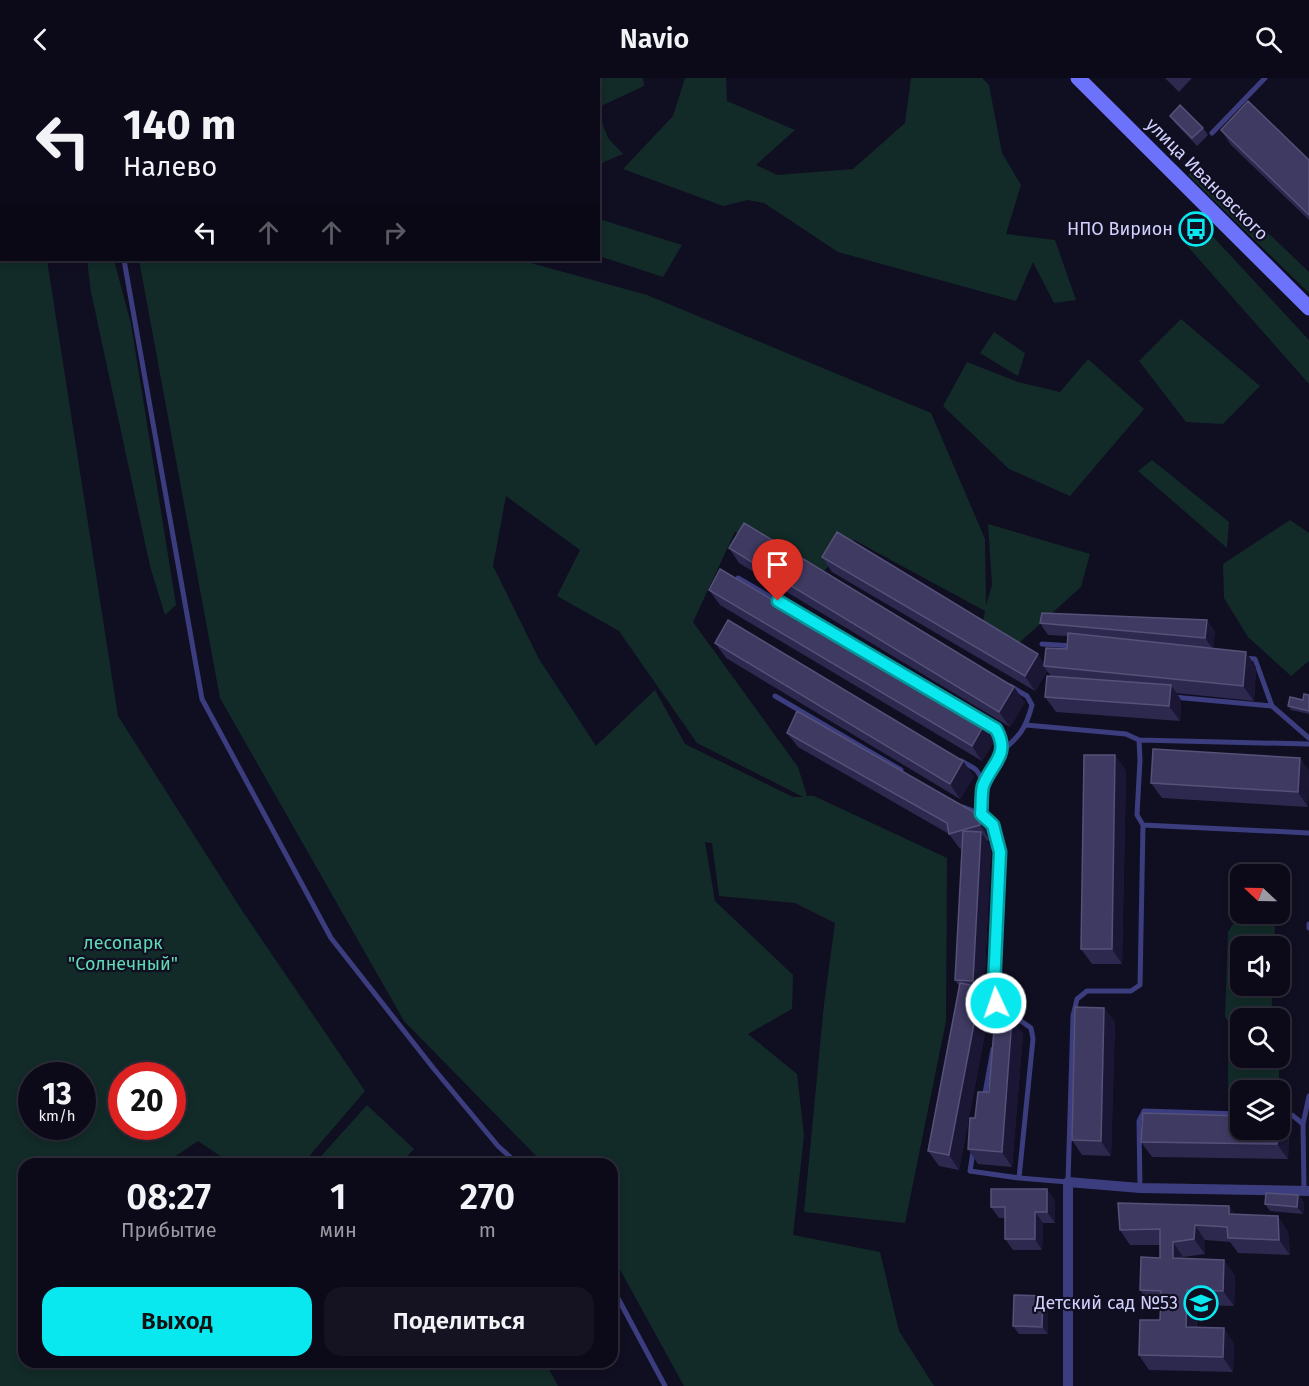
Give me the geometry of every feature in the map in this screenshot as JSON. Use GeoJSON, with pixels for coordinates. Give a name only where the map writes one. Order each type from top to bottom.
{"type":"FeatureCollection","features":[{"type":"Feature","properties":{"kind":"main road","name":"улица Ивановского"},"geometry":{"type":"LineString","coordinates":[[1078,78],[1309,308]]}},
{"type":"Feature","properties":{"kind":"street"},"geometry":{"type":"LineString","coordinates":[[1068,1386],[1068,1182],[1140,1188],[1306,1191]]}},
{"type":"Feature","properties":{"kind":"lane"},"geometry":{"type":"LineString","coordinates":[[1212,133],[1265,78]]}},
{"type":"Feature","properties":{"kind":"lane"},"geometry":{"type":"LineString","coordinates":[[124,261],[202,699],[331,938],[434,1069],[498,1146],[511,1158]]}},
{"type":"Feature","properties":{"kind":"lane"},"geometry":{"type":"LineString","coordinates":[[738,578],[996,729],[1001,738],[1002,752]]}},
{"type":"Feature","properties":{"kind":"lane"},"geometry":{"type":"LineString","coordinates":[[1042,644],[1078,646]]}},
{"type":"Feature","properties":{"kind":"lane"},"geometry":{"type":"LineString","coordinates":[[1232,657],[1255,659],[1272,706],[1309,738]]}},
{"type":"Feature","properties":{"kind":"lane"},"geometry":{"type":"LineString","coordinates":[[982,788],[1002,752],[1018,738],[1026,725],[1032,705],[1027,696],[1006,684]]}},
{"type":"Feature","properties":{"kind":"lane"},"geometry":{"type":"LineString","coordinates":[[775,696],[904,772]]}},
{"type":"Feature","properties":{"kind":"lane"},"geometry":{"type":"LineString","coordinates":[[1163,696],[1272,706]]}},
{"type":"Feature","properties":{"kind":"lane"},"geometry":{"type":"LineString","coordinates":[[1026,725],[1126,734],[1139,740],[1309,744]]}},
{"type":"Feature","properties":{"kind":"lane"},"geometry":{"type":"LineString","coordinates":[[1139,740],[1137,815],[1139,822],[1143,825],[1309,833]]}},
{"type":"Feature","properties":{"kind":"lane"},"geometry":{"type":"LineString","coordinates":[[957,759],[977,771],[982,788],[981,814]]}},
{"type":"Feature","properties":{"kind":"lane"},"geometry":{"type":"LineString","coordinates":[[954,802],[981,814],[993,825],[1000,852],[994,986],[999,1019],[996,1031]]}},
{"type":"Feature","properties":{"kind":"lane"},"geometry":{"type":"LineString","coordinates":[[974,1148],[970,1171],[1068,1182],[1073,1016],[1077,999],[1087,991],[1131,991],[1140,986],[1143,825]]}},
{"type":"Feature","properties":{"kind":"lane"},"geometry":{"type":"LineString","coordinates":[[999,1019],[1010,1018],[1022,1021],[1031,1028],[1033,1039],[1019,1178]]}},
{"type":"Feature","properties":{"kind":"lane"},"geometry":{"type":"LineString","coordinates":[[983,1101],[994,1042]]}},
{"type":"Feature","properties":{"kind":"lane"},"geometry":{"type":"LineString","coordinates":[[1306,1191],[1303,1124],[1309,1096]]}},
{"type":"Feature","properties":{"kind":"lane"},"geometry":{"type":"LineString","coordinates":[[1140,1188],[1139,1121],[1144,1111],[1230,1114]]}},
{"type":"Feature","properties":{"kind":"lane"},"geometry":{"type":"LineString","coordinates":[[1290,1115],[1303,1124]]}},
{"type":"Feature","properties":{"kind":"lane"},"geometry":{"type":"LineString","coordinates":[[618,1298],[665,1386]]}},
{"type":"Feature","properties":{"kind":"green space"},"geometry":{"type":"Polygon","coordinates":[[[600,78],[643,78],[644,86],[600,107],[600,78]]]}},
{"type":"Feature","properties":{"kind":"green space"},"geometry":{"type":"Polygon","coordinates":[[[685,78],[726,78],[727,101],[795,130],[756,165],[777,175],[853,169],[905,123],[911,78],[982,78],[989,85],[1002,153],[1021,185],[1006,234],[1055,240],[1076,300],[1054,303],[1033,262],[1016,301],[838,252],[764,203],[747,200],[723,206],[623,169],[673,116],[685,78]]]}},
{"type":"Feature","properties":{"kind":"green space"},"geometry":{"type":"Polygon","coordinates":[[[600,117],[608,138],[623,154],[600,164],[600,117]]]}},
{"type":"Feature","properties":{"kind":"green space"},"geometry":{"type":"Polygon","coordinates":[[[1197,165],[1309,272],[1309,293],[1188,175],[1197,165]]]}},
{"type":"Feature","properties":{"kind":"green space"},"geometry":{"type":"Polygon","coordinates":[[[1191,213],[1309,340],[1309,384],[1182,240],[1191,213]]]}},
{"type":"Feature","properties":{"kind":"green space"},"geometry":{"type":"Polygon","coordinates":[[[600,219],[682,245],[663,277],[600,256],[600,219]]]}},
{"type":"Feature","properties":{"kind":"green space","name":"лесопарк \"Солнечный\""},"geometry":{"type":"Polygon","coordinates":[[[0,261],[47,261],[118,716],[243,912],[365,1091],[308,1158],[223,1158],[198,1141],[173,1158],[18,1158],[18,1368],[548,1368],[558,1386],[0,1386],[0,261]]]}},
{"type":"Feature","properties":{"kind":"green space"},"geometry":{"type":"Polygon","coordinates":[[[87,261],[114,261],[131,324],[176,605],[165,615],[150,566],[91,292],[87,261]]]}},
{"type":"Feature","properties":{"kind":"green space"},"geometry":{"type":"Polygon","coordinates":[[[139,261],[524,261],[647,295],[931,413],[985,539],[986,605],[992,585],[988,524],[1090,554],[1081,587],[1019,643],[983,622],[985,611],[854,540],[824,571],[735,532],[693,622],[798,767],[807,796],[814,796],[947,858],[946,1021],[905,1223],[804,1212],[824,1004],[835,923],[795,903],[719,896],[712,843],[705,842],[715,901],[793,975],[792,1009],[748,1034],[797,1074],[804,1135],[793,1235],[880,1252],[899,1331],[934,1386],[684,1386],[618,1266],[618,1158],[538,1158],[404,1021],[220,698],[139,261]],[[506,496],[493,566],[539,659],[596,746],[655,690],[685,744],[793,797],[803,797],[697,743],[619,631],[557,596],[580,550],[506,496]]]}},
{"type":"Feature","properties":{"kind":"green space"},"geometry":{"type":"Polygon","coordinates":[[[1181,319],[1260,386],[1223,424],[1186,422],[1139,361],[1181,319]]]}},
{"type":"Feature","properties":{"kind":"green space"},"geometry":{"type":"Polygon","coordinates":[[[994,332],[1025,353],[1018,376],[980,353],[994,332]]]}},
{"type":"Feature","properties":{"kind":"green space"},"geometry":{"type":"Polygon","coordinates":[[[1088,359],[1144,409],[1070,496],[1009,469],[943,406],[967,362],[1018,382],[1060,392],[1088,359]]]}},
{"type":"Feature","properties":{"kind":"green space"},"geometry":{"type":"Polygon","coordinates":[[[1152,460],[1229,522],[1227,548],[1138,471],[1152,460]]]}},
{"type":"Feature","properties":{"kind":"green space"},"geometry":{"type":"Polygon","coordinates":[[[1290,520],[1309,533],[1309,661],[1291,676],[1248,637],[1224,598],[1223,564],[1290,520]]]}},
{"type":"Feature","properties":{"kind":"green space"},"geometry":{"type":"Polygon","coordinates":[[[1233,924],[1275,925],[1274,936],[1230,936],[1230,996],[1272,996],[1272,1008],[1230,1008],[1230,1023],[1225,1017],[1228,932],[1233,924]]]}},
{"type":"Feature","properties":{"kind":"green space"},"geometry":{"type":"Polygon","coordinates":[[[1228,1052],[1230,1052],[1230,1068],[1279,1068],[1279,1080],[1230,1080],[1230,1095],[1228,1095],[1228,1052]]]}},
{"type":"Feature","properties":{"kind":"green space"},"geometry":{"type":"Polygon","coordinates":[[[367,1105],[414,1149],[406,1158],[319,1158],[367,1105]]]}},
{"type":"Feature","properties":{"kind":"building"},"geometry":{"type":"Polygon","coordinates":[[[1248,101],[1309,160],[1309,215],[1221,130],[1248,101]]]}},
{"type":"Feature","properties":{"kind":"building"},"geometry":{"type":"Polygon","coordinates":[[[1180,105],[1203,128],[1192,138],[1170,116],[1180,105]]]}},
{"type":"Feature","properties":{"kind":"building"},"geometry":{"type":"Polygon","coordinates":[[[744,523],[1014,687],[999,712],[729,548],[744,523]]]}},
{"type":"Feature","properties":{"kind":"building"},"geometry":{"type":"Polygon","coordinates":[[[837,532],[1038,654],[1025,676],[822,557],[837,532]]]}},
{"type":"Feature","properties":{"kind":"building"},"geometry":{"type":"Polygon","coordinates":[[[720,569],[984,725],[972,746],[709,590],[720,569]]]}},
{"type":"Feature","properties":{"kind":"building"},"geometry":{"type":"Polygon","coordinates":[[[1042,613],[1207,620],[1205,638],[1040,623],[1042,613]]]}},
{"type":"Feature","properties":{"kind":"building"},"geometry":{"type":"Polygon","coordinates":[[[728,620],[963,761],[950,784],[715,643],[728,620]]]}},
{"type":"Feature","properties":{"kind":"building"},"geometry":{"type":"Polygon","coordinates":[[[1068,633],[1246,652],[1243,686],[1044,666],[1046,648],[1067,649],[1068,633]]]}},
{"type":"Feature","properties":{"kind":"building"},"geometry":{"type":"Polygon","coordinates":[[[1047,676],[1171,685],[1169,706],[1045,697],[1047,676]]]}},
{"type":"Feature","properties":{"kind":"building"},"geometry":{"type":"Polygon","coordinates":[[[1304,694],[1309,695],[1309,711],[1288,706],[1290,697],[1303,700],[1304,694]]]}},
{"type":"Feature","properties":{"kind":"building"},"geometry":{"type":"Polygon","coordinates":[[[797,711],[977,814],[980,825],[949,834],[947,823],[787,733],[797,711]]]}},
{"type":"Feature","properties":{"kind":"building"},"geometry":{"type":"Polygon","coordinates":[[[1153,749],[1300,758],[1298,792],[1151,783],[1153,749]]]}},
{"type":"Feature","properties":{"kind":"building"},"geometry":{"type":"Polygon","coordinates":[[[1084,755],[1115,755],[1112,949],[1081,949],[1084,755]]]}},
{"type":"Feature","properties":{"kind":"building"},"geometry":{"type":"Polygon","coordinates":[[[963,831],[981,832],[973,981],[955,980],[963,831]]]}},
{"type":"Feature","properties":{"kind":"building"},"geometry":{"type":"Polygon","coordinates":[[[960,983],[981,987],[949,1155],[928,1151],[960,983]]]}},
{"type":"Feature","properties":{"kind":"building"},"geometry":{"type":"Polygon","coordinates":[[[1075,1007],[1104,1008],[1101,1141],[1072,1140],[1075,1007]]]}},
{"type":"Feature","properties":{"kind":"building"},"geometry":{"type":"Polygon","coordinates":[[[995,1017],[1012,1018],[1002,1152],[968,1149],[970,1118],[975,1118],[978,1092],[989,1092],[995,1017]]]}},
{"type":"Feature","properties":{"kind":"building"},"geometry":{"type":"Polygon","coordinates":[[[1143,1113],[1230,1116],[1230,1140],[1277,1140],[1277,1144],[1141,1142],[1143,1113]]]}},
{"type":"Feature","properties":{"kind":"building"},"geometry":{"type":"Polygon","coordinates":[[[991,1189],[1047,1189],[1047,1212],[1035,1212],[1035,1239],[1005,1239],[1005,1207],[991,1207],[991,1189]]]}},
{"type":"Feature","properties":{"kind":"building"},"geometry":{"type":"Polygon","coordinates":[[[1266,1193],[1298,1195],[1297,1207],[1265,1204],[1266,1193]]]}},
{"type":"Feature","properties":{"kind":"building"},"geometry":{"type":"Polygon","coordinates":[[[1118,1203],[1229,1206],[1229,1214],[1278,1216],[1279,1240],[1228,1238],[1227,1227],[1195,1225],[1194,1239],[1173,1242],[1173,1258],[1224,1260],[1223,1291],[1187,1290],[1186,1327],[1224,1328],[1223,1357],[1139,1355],[1140,1320],[1160,1320],[1161,1291],[1140,1290],[1141,1257],[1160,1258],[1160,1229],[1120,1230],[1118,1203]]]}},
{"type":"Feature","properties":{"kind":"building"},"geometry":{"type":"Polygon","coordinates":[[[1014,1295],[1043,1296],[1042,1327],[1013,1326],[1014,1295]]]}},
{"type":"Feature","properties":{"kind":"place","name":"НПО Вирион"},"geometry":{"type":"Point","coordinates":[1196,229]}},
{"type":"Feature","properties":{"kind":"place","name":"Детский сад №53"},"geometry":{"type":"Point","coordinates":[1201,1303]}},
{"type":"Feature","properties":{"kind":"route"},"geometry":{"type":"LineString","coordinates":[[778,601],[996,729],[1001,738],[1002,752],[982,788],[981,814],[993,825],[1000,852],[994,986],[996,1003]]}}]}
